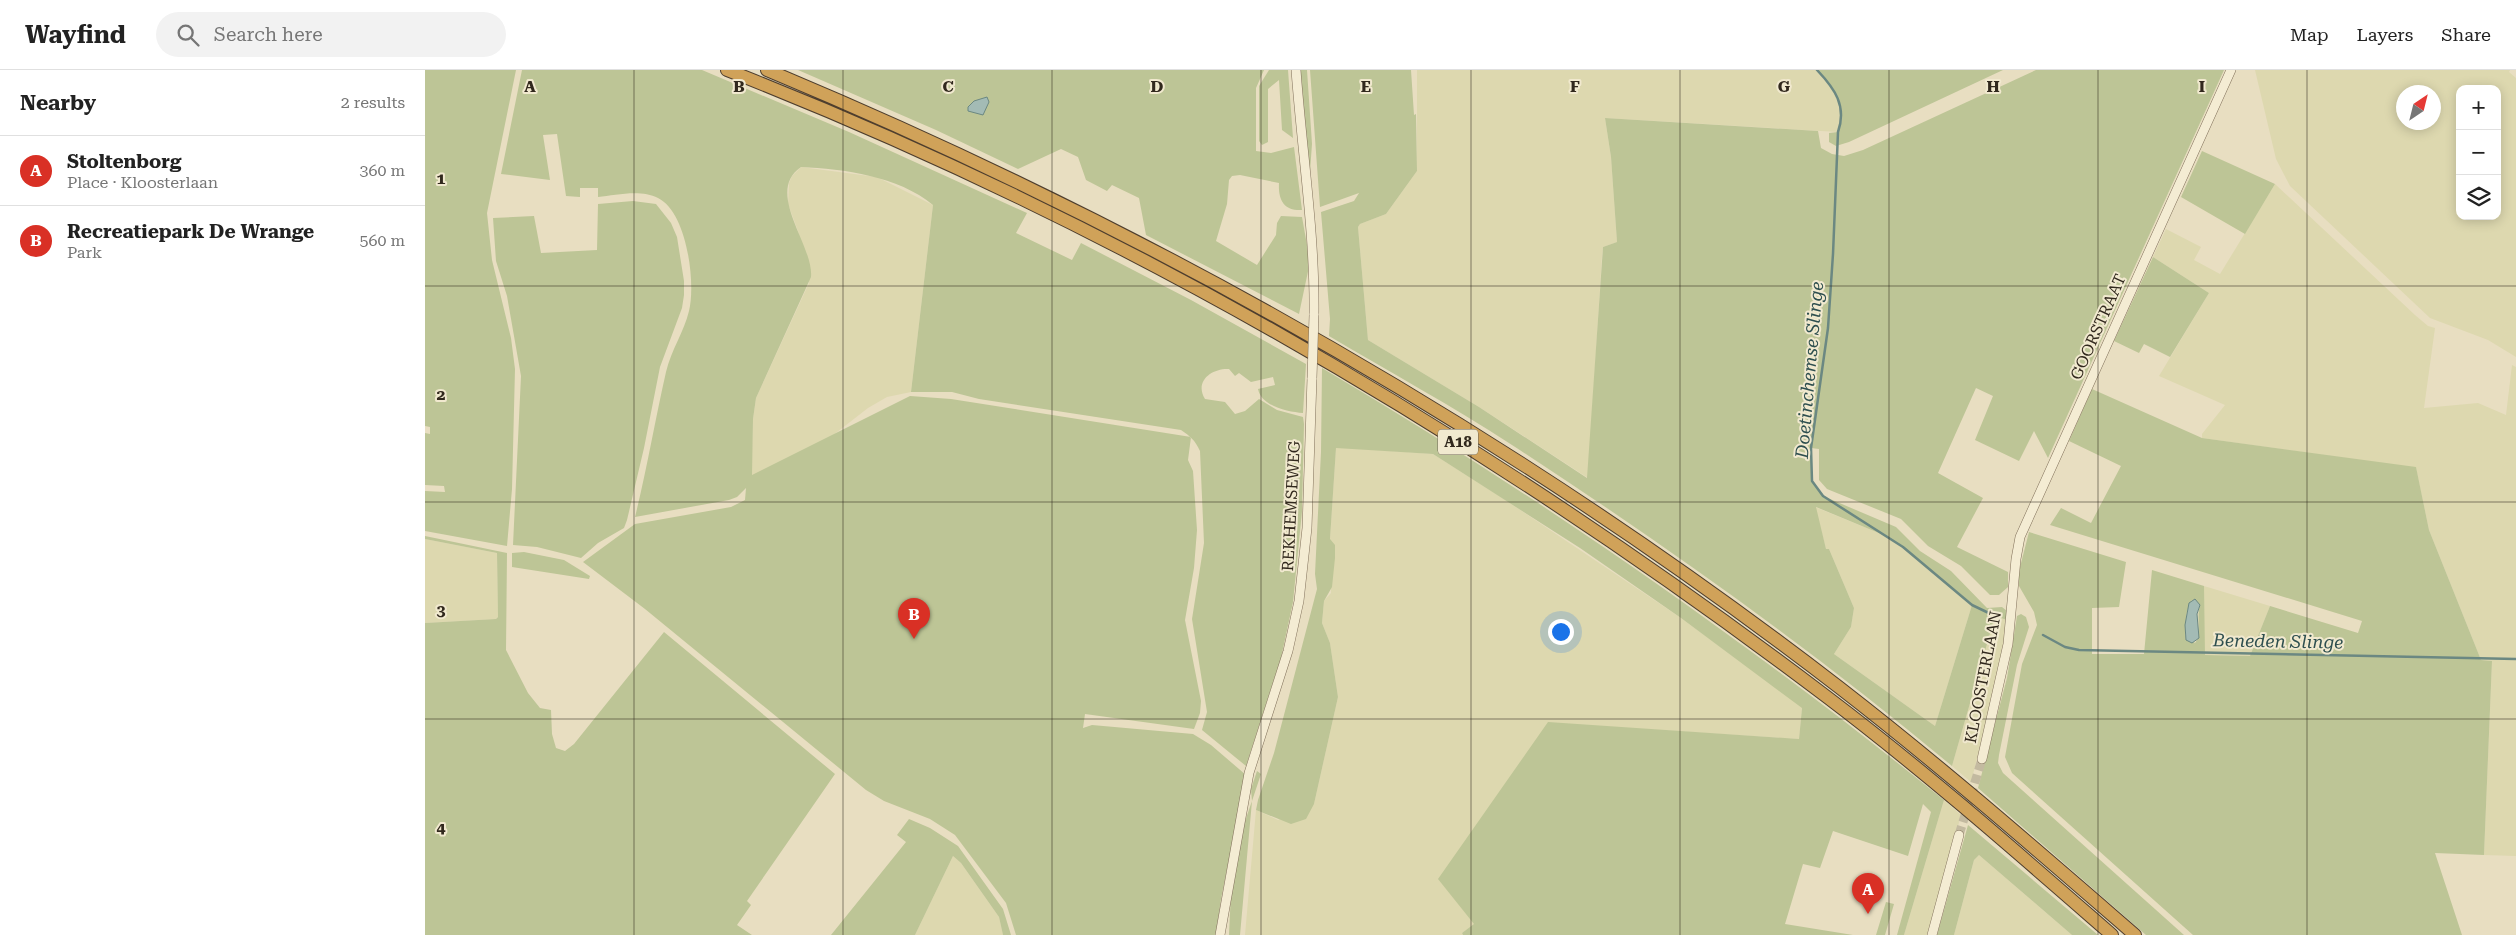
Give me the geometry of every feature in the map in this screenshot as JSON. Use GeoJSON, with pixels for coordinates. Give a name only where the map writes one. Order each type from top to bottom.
{"type":"FeatureCollection","features":[{"type":"Feature","properties":{"kind":"highway","name":"A18"},"geometry":{"type":"LineString","coordinates":[[727,70],[889,139],[1096,237],[1245,316],[1421,418],[1604,535],[1710,610],[1831,700],[1975,816],[2112,935]]}},
{"type":"Feature","properties":{"kind":"highway","name":"A18"},"geometry":{"type":"LineString","coordinates":[[767,70],[855,107],[981,164],[1105,224],[1339,352],[1496,448],[1617,527],[1839,688],[1960,784],[2135,935]]}},
{"type":"Feature","properties":{"kind":"street","name":"REKHEMSEWEG"},"geometry":{"type":"LineString","coordinates":[[1220,935],[1249,773],[1288,651],[1299,600],[1307,528],[1315,260],[1303,168],[1296,70]]}},
{"type":"Feature","properties":{"kind":"street","name":"GOORSTRAAT"},"geometry":{"type":"LineString","coordinates":[[2013,602],[2016,559],[2021,537],[2231,70]]}},
{"type":"Feature","properties":{"kind":"street","name":"KLOOSTERLAAN"},"geometry":{"type":"LineString","coordinates":[[1982,759],[2002,679],[2013,602]]}},
{"type":"Feature","properties":{"kind":"street"},"geometry":{"type":"LineString","coordinates":[[1932,935],[1959,835]]}},
{"type":"Feature","properties":{"kind":"shaded area"},"geometry":{"type":"Polygon","coordinates":[[[1417,70],[1817,70],[1836,92],[1841,103],[1842,119],[1838,132],[1605,118],[1611,157],[1617,242],[1603,247],[1588,478],[1479,407],[1368,340],[1358,227],[1360,224],[1386,214],[1417,171],[1417,70]]]}},
{"type":"Feature","properties":{"kind":"shaded area"},"geometry":{"type":"Polygon","coordinates":[[[2255,70],[2510,70],[2509,72],[2516,78],[2516,357],[2488,340],[2430,318],[2290,186],[2276,159],[2255,70]]]}},
{"type":"Feature","properties":{"kind":"shaded area"},"geometry":{"type":"Polygon","coordinates":[[[801,167],[877,177],[933,205],[911,392],[887,397],[868,408],[823,443],[751,481],[753,419],[756,398],[809,283],[798,231],[788,204],[789,183],[792,176],[801,167]]]}},
{"type":"Feature","properties":{"kind":"shaded area"},"geometry":{"type":"Polygon","coordinates":[[[2275,184],[2415,315],[2428,326],[2435,328],[2424,408],[2478,403],[2506,415],[2512,365],[2516,367],[2516,856],[2484,855],[2492,661],[2481,660],[2429,530],[2416,468],[2202,438],[2202,434],[2225,405],[2159,376],[2209,293],[2153,257],[2166,229],[2201,247],[2194,260],[2220,274],[2275,184]]]}},
{"type":"Feature","properties":{"kind":"shaded area"},"geometry":{"type":"Polygon","coordinates":[[[1336,447],[1433,454],[1507,501],[1681,618],[1802,707],[1799,739],[1548,723],[1474,925],[1462,933],[1463,935],[1245,935],[1256,810],[1278,820],[1314,804],[1338,697],[1330,643],[1322,623],[1324,601],[1331,593],[1330,539],[1336,447]]]}},
{"type":"Feature","properties":{"kind":"shaded area"},"geometry":{"type":"Polygon","coordinates":[[[1815,507],[1886,536],[1903,547],[1972,605],[1935,726],[1834,654],[1851,627],[1854,608],[1829,549],[1826,549],[1815,507]]]}},
{"type":"Feature","properties":{"kind":"shaded area"},"geometry":{"type":"Polygon","coordinates":[[[425,539],[497,553],[498,617],[496,619],[425,623],[425,539]]]}},
{"type":"Feature","properties":{"kind":"shaded area"},"geometry":{"type":"Polygon","coordinates":[[[2204,586],[2270,606],[2250,656],[2204,655],[2204,586]]]}},
{"type":"Feature","properties":{"kind":"shaded area"},"geometry":{"type":"Polygon","coordinates":[[[1995,616],[2007,620],[2001,665],[1971,782],[1952,766],[1995,616]]]}},
{"type":"Feature","properties":{"kind":"shaded area"},"geometry":{"type":"Polygon","coordinates":[[[1944,800],[1961,815],[1934,916],[1927,935],[1904,935],[1944,800]]]}},
{"type":"Feature","properties":{"kind":"shaded area"},"geometry":{"type":"Polygon","coordinates":[[[1979,855],[2072,935],[1954,935],[1974,860],[1979,855]]]}},
{"type":"Feature","properties":{"kind":"shaded area"},"geometry":{"type":"Polygon","coordinates":[[[953,856],[961,863],[999,917],[1003,935],[915,935],[953,856]]]}},
{"type":"Feature","properties":{"kind":"green space"},"geometry":{"type":"Polygon","coordinates":[[[425,70],[516,70],[487,213],[492,260],[511,338],[515,369],[512,489],[507,546],[425,531],[425,491],[445,492],[444,486],[425,485],[425,433],[430,434],[430,427],[425,426],[425,70]]]}},
{"type":"Feature","properties":{"kind":"green space"},"geometry":{"type":"Polygon","coordinates":[[[522,70],[702,70],[849,132],[1027,213],[1016,233],[1072,260],[1081,243],[1191,300],[1306,364],[1303,413],[1276,407],[1264,400],[1258,389],[1275,385],[1273,377],[1251,382],[1239,373],[1235,376],[1229,369],[1223,369],[1211,373],[1203,381],[1202,387],[1205,399],[1225,402],[1235,414],[1245,411],[1259,399],[1277,410],[1303,417],[1304,424],[1302,511],[1293,602],[1281,658],[1246,766],[1202,730],[1207,712],[1192,619],[1204,543],[1200,451],[1191,438],[1188,460],[1193,471],[1197,530],[1194,568],[1185,620],[1201,701],[1200,713],[1194,729],[1085,714],[1083,728],[1092,725],[1193,734],[1211,745],[1246,775],[1221,899],[1216,935],[1016,935],[1006,903],[955,835],[930,819],[884,801],[866,790],[645,609],[583,562],[635,524],[731,507],[745,500],[746,488],[737,497],[729,500],[635,517],[666,372],[689,311],[691,284],[687,249],[676,218],[668,206],[658,198],[636,193],[598,197],[598,188],[580,188],[580,197],[566,196],[557,134],[543,135],[550,180],[501,174],[522,70]],[[801,167],[791,178],[787,190],[789,204],[810,264],[811,277],[756,398],[753,419],[752,475],[910,396],[951,399],[1190,437],[1181,430],[979,399],[952,392],[911,392],[933,205],[904,187],[852,172],[801,167]]]}},
{"type":"Feature","properties":{"kind":"green space"},"geometry":{"type":"Polygon","coordinates":[[[798,70],[1264,70],[1256,88],[1256,151],[1271,153],[1294,147],[1302,210],[1291,209],[1283,203],[1279,183],[1240,175],[1232,176],[1229,180],[1227,204],[1216,241],[1257,265],[1276,235],[1277,223],[1281,216],[1302,217],[1310,262],[1299,314],[1146,235],[1139,198],[1112,185],[1107,191],[1086,180],[1078,157],[1061,149],[1018,169],[936,130],[798,70]]]}},
{"type":"Feature","properties":{"kind":"green space"},"geometry":{"type":"Polygon","coordinates":[[[1269,70],[1288,70],[1293,138],[1282,130],[1279,80],[1268,89],[1268,142],[1262,145],[1259,141],[1259,86],[1269,70]]]}},
{"type":"Feature","properties":{"kind":"green space"},"geometry":{"type":"Polygon","coordinates":[[[1300,70],[1307,70],[1312,144],[1309,185],[1300,70]]]}},
{"type":"Feature","properties":{"kind":"green space"},"geometry":{"type":"Polygon","coordinates":[[[1310,70],[1411,70],[1414,115],[1416,114],[1417,171],[1386,214],[1360,224],[1358,227],[1368,340],[1479,407],[1587,478],[1603,247],[1617,242],[1611,157],[1605,118],[1818,131],[1821,148],[1832,154],[1844,156],[1863,150],[2036,70],[2224,70],[2048,458],[2034,431],[2019,461],[1975,440],[1993,396],[1976,388],[1938,473],[1983,498],[1957,547],[2008,572],[2008,587],[1999,595],[1990,595],[1961,566],[1928,546],[1901,519],[1827,489],[1819,480],[1819,449],[1811,448],[1812,481],[1823,496],[1896,527],[1920,551],[1951,571],[1987,608],[2002,607],[2007,611],[2007,620],[1995,616],[1952,766],[1846,681],[1681,559],[1569,482],[1489,431],[1329,336],[1330,319],[1321,212],[1354,201],[1359,193],[1320,207],[1310,70]],[[1816,507],[1826,549],[1829,549],[1854,608],[1851,627],[1834,654],[1935,726],[1972,605],[1903,547],[1886,536],[1816,507]]]}},
{"type":"Feature","properties":{"kind":"green space"},"geometry":{"type":"Polygon","coordinates":[[[1817,70],[2003,70],[1849,142],[1836,146],[1829,142],[1829,133],[1838,132],[1841,114],[1838,98],[1817,70]]]}},
{"type":"Feature","properties":{"kind":"green space"},"geometry":{"type":"Polygon","coordinates":[[[2202,151],[2275,184],[2245,234],[2181,197],[2202,151]]]}},
{"type":"Feature","properties":{"kind":"green space"},"geometry":{"type":"Polygon","coordinates":[[[633,201],[656,204],[671,223],[677,237],[684,281],[684,295],[682,308],[660,367],[627,520],[624,528],[598,543],[581,558],[537,547],[513,545],[521,376],[507,296],[496,261],[493,218],[534,216],[541,253],[597,250],[598,204],[633,201]]]}},
{"type":"Feature","properties":{"kind":"green space"},"geometry":{"type":"Polygon","coordinates":[[[2153,257],[2209,293],[2170,357],[2144,344],[2139,353],[2114,341],[2153,257]]]}},
{"type":"Feature","properties":{"kind":"green space"},"geometry":{"type":"Polygon","coordinates":[[[1322,368],[1563,519],[1641,573],[1718,627],[1870,741],[1944,800],[1904,935],[1897,935],[1931,812],[1923,804],[1908,856],[1833,831],[1820,868],[1803,864],[1785,924],[1853,935],[1463,935],[1462,933],[1474,924],[1438,879],[1548,722],[1799,739],[1802,708],[1681,618],[1580,548],[1433,454],[1336,448],[1330,539],[1335,545],[1335,558],[1332,587],[1324,601],[1322,623],[1330,643],[1338,697],[1314,804],[1306,819],[1291,824],[1256,810],[1274,753],[1317,589],[1315,574],[1321,452],[1322,368]]]}},
{"type":"Feature","properties":{"kind":"green space"},"geometry":{"type":"Polygon","coordinates":[[[2092,389],[2202,438],[2416,467],[2429,530],[2481,660],[2492,661],[2484,855],[2435,853],[2462,935],[2193,935],[2012,773],[2005,757],[2022,664],[2037,625],[2034,612],[2019,586],[2019,571],[2029,532],[2126,562],[2119,607],[2092,608],[2092,654],[2144,654],[2152,570],[2204,586],[2205,655],[2250,656],[2270,606],[2358,633],[2362,621],[2050,525],[2061,508],[2091,523],[2121,466],[2069,441],[2092,389]],[[2192,600],[2187,611],[2185,635],[2195,643],[2198,635],[2200,605],[2192,600]]]}},
{"type":"Feature","properties":{"kind":"green space"},"geometry":{"type":"Polygon","coordinates":[[[425,536],[507,553],[506,650],[528,693],[540,708],[551,710],[552,734],[556,748],[565,751],[574,744],[664,632],[835,774],[747,901],[751,905],[737,925],[752,935],[425,935],[425,623],[496,619],[498,617],[497,553],[425,539],[425,536]]]}},
{"type":"Feature","properties":{"kind":"green space"},"geometry":{"type":"Polygon","coordinates":[[[524,552],[564,560],[590,576],[589,579],[512,567],[512,553],[524,552]]]}},
{"type":"Feature","properties":{"kind":"green space"},"geometry":{"type":"Polygon","coordinates":[[[2021,614],[2026,617],[2029,627],[2017,665],[1999,755],[1998,763],[2003,773],[2184,935],[2146,935],[1978,788],[2007,678],[2017,616],[2021,614]]]}},
{"type":"Feature","properties":{"kind":"green space"},"geometry":{"type":"Polygon","coordinates":[[[1257,771],[1261,774],[1252,801],[1251,789],[1257,771]]]}},
{"type":"Feature","properties":{"kind":"green space"},"geometry":{"type":"Polygon","coordinates":[[[1252,801],[1240,935],[1229,935],[1231,891],[1242,830],[1252,801]]]}},
{"type":"Feature","properties":{"kind":"green space"},"geometry":{"type":"Polygon","coordinates":[[[909,819],[930,828],[958,846],[1003,909],[1011,935],[1003,935],[999,917],[961,863],[953,856],[915,935],[831,935],[906,842],[897,835],[909,819]]]}},
{"type":"Feature","properties":{"kind":"green space"},"geometry":{"type":"Polygon","coordinates":[[[1968,825],[2098,935],[2072,935],[1979,855],[1974,860],[1954,935],[1937,935],[1968,825]]]}},
{"type":"Feature","properties":{"kind":"green space"},"geometry":{"type":"Polygon","coordinates":[[[1886,902],[1894,904],[1885,935],[1876,935],[1886,902]]]}},
{"type":"Feature","properties":{"kind":"water"},"geometry":{"type":"Polygon","coordinates":[[[987,97],[989,102],[983,115],[968,111],[968,107],[974,101],[987,97]]]}},
{"type":"Feature","properties":{"kind":"water"},"geometry":{"type":"Polygon","coordinates":[[[2195,599],[2200,605],[2197,614],[2199,638],[2192,643],[2186,640],[2185,625],[2189,603],[2195,599]]]}},
{"type":"Feature","properties":{"kind":"waterway","name":"Doetinchemse Slinge"},"geometry":{"type":"LineString","coordinates":[[1817,70],[1838,98],[1841,114],[1838,132],[1828,328],[1811,448],[1812,481],[1823,496],[1903,547],[1972,605],[1995,616]]}},
{"type":"Feature","properties":{"kind":"waterway","name":"Beneden Slinge"},"geometry":{"type":"LineString","coordinates":[[2043,635],[2065,647],[2079,650],[2516,659]]}},
{"type":"Feature","properties":{"kind":"tunnel"},"geometry":{"type":"LineString","coordinates":[[1959,835],[1982,759]]}},
{"type":"Feature","properties":{"kind":"place","name":"Recreatiepark De Wrange"},"geometry":{"type":"Point","coordinates":[914,639]}},
{"type":"Feature","properties":{"kind":"place","name":"Stoltenborg"},"geometry":{"type":"Point","coordinates":[1868,914]}}]}
